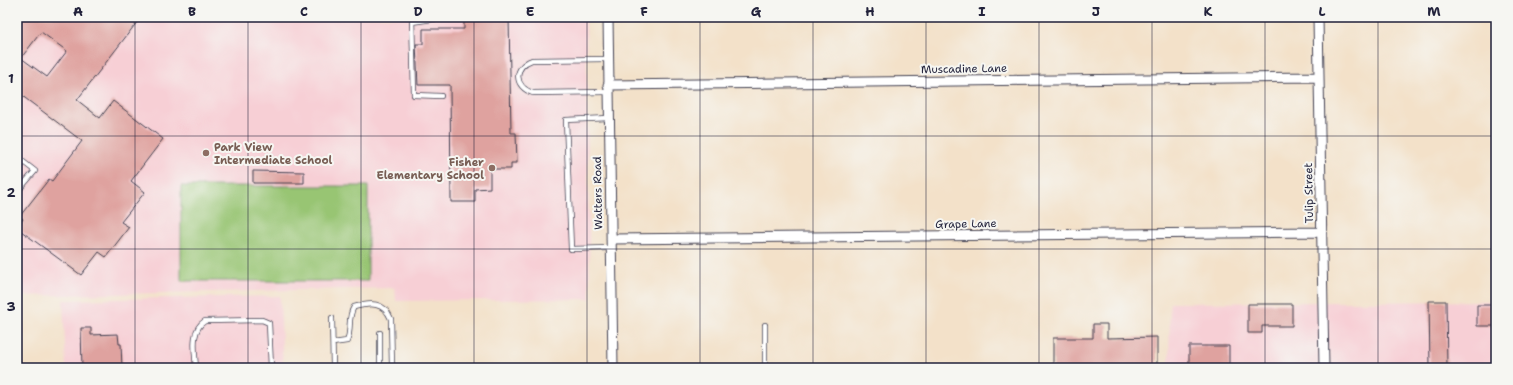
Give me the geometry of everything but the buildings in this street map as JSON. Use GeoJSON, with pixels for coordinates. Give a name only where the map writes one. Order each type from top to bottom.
{"type":"FeatureCollection","features":[{"type":"Feature","properties":{"kind":"street","name":"Watters Road"},"geometry":{"type":"LineString","coordinates":[[608,17],[608,88],[614,368]]}},
{"type":"Feature","properties":{"kind":"street","name":"Tulip Street"},"geometry":{"type":"LineString","coordinates":[[1318,17],[1324,368]]}},
{"type":"Feature","properties":{"kind":"street","name":"Muscadine Lane"},"geometry":{"type":"LineString","coordinates":[[608,88],[1319,77]]}},
{"type":"Feature","properties":{"kind":"street","name":"Grape Lane"},"geometry":{"type":"LineString","coordinates":[[611,244],[1321,232]]}},
{"type":"Feature","properties":{"kind":"lane"},"geometry":{"type":"LineString","coordinates":[[441,96],[414,96],[412,20],[446,17]]}},
{"type":"Feature","properties":{"kind":"lane"},"geometry":{"type":"LineString","coordinates":[[608,59],[532,60],[523,65],[518,74],[520,84],[523,89],[533,93],[608,88]]}},
{"type":"Feature","properties":{"kind":"lane"},"geometry":{"type":"LineString","coordinates":[[609,118],[566,120],[571,249],[611,244]]}},
{"type":"Feature","properties":{"kind":"lane"},"geometry":{"type":"LineString","coordinates":[[17,157],[35,171],[17,192]]}},
{"type":"Feature","properties":{"kind":"lane"},"geometry":{"type":"LineString","coordinates":[[333,343],[347,341],[350,334],[351,312],[354,307],[378,305],[384,307],[389,313],[391,319],[392,368]]}},
{"type":"Feature","properties":{"kind":"lane"},"geometry":{"type":"LineString","coordinates":[[332,318],[333,368]]}},
{"type":"Feature","properties":{"kind":"lane"},"geometry":{"type":"LineString","coordinates":[[196,368],[195,335],[199,325],[205,321],[262,320],[269,323],[271,368]]}},
{"type":"Feature","properties":{"kind":"lane"},"geometry":{"type":"LineString","coordinates":[[765,325],[765,368]]}},
{"type":"Feature","properties":{"kind":"lane"},"geometry":{"type":"LineString","coordinates":[[380,333],[380,368]]}},
{"type":"Feature","properties":{"kind":"shaded area","name":"Park View Intermediate School"},"geometry":{"type":"Polygon","coordinates":[[[17,17],[586,17],[590,299],[396,301],[395,288],[17,296],[17,17]]]}},
{"type":"Feature","properties":{"kind":"shaded area"},"geometry":{"type":"Polygon","coordinates":[[[280,296],[283,368],[66,368],[63,300],[280,296]]]}},
{"type":"Feature","properties":{"kind":"shaded area"},"geometry":{"type":"Polygon","coordinates":[[[1496,301],[1496,368],[1169,368],[1170,303],[1496,301]]]}},
{"type":"Feature","properties":{"kind":"green space"},"geometry":{"type":"Polygon","coordinates":[[[181,186],[368,186],[368,281],[181,281],[181,186]]]}},
{"type":"Feature","properties":{"kind":"place","name":"Park View Intermediate School"},"geometry":{"type":"Point","coordinates":[206,153]}},
{"type":"Feature","properties":{"kind":"place","name":"Fisher Elementary School"},"geometry":{"type":"Point","coordinates":[492,168]}}]}
